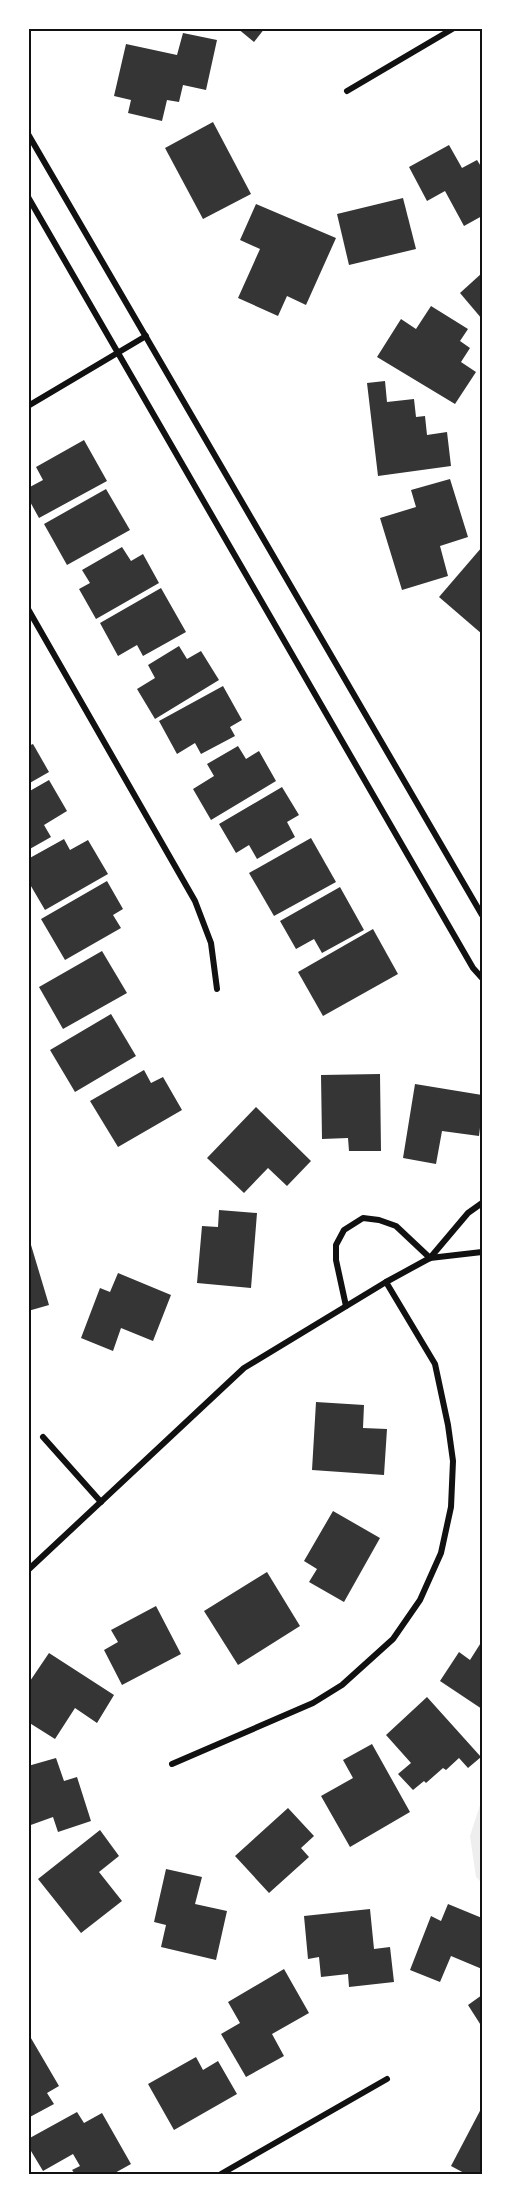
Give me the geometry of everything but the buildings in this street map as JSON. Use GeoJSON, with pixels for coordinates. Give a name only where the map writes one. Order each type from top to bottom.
{"type":"FeatureCollection","features":[{"type":"Feature","properties":{"kind":"street"},"geometry":{"type":"LineString","coordinates":[[347,91],[454,28]]}},
{"type":"Feature","properties":{"kind":"street"},"geometry":{"type":"LineString","coordinates":[[28,134],[483,915]]}},
{"type":"Feature","properties":{"kind":"street"},"geometry":{"type":"LineString","coordinates":[[28,197],[473,968],[483,978]]}},
{"type":"Feature","properties":{"kind":"street"},"geometry":{"type":"LineString","coordinates":[[28,405],[146,336]]}},
{"type":"Feature","properties":{"kind":"street"},"geometry":{"type":"LineString","coordinates":[[28,609],[195,901],[211,943],[217,989]]}},
{"type":"Feature","properties":{"kind":"street"},"geometry":{"type":"LineString","coordinates":[[28,1570],[244,1368],[430,1258],[468,1213],[483,1203]]}},
{"type":"Feature","properties":{"kind":"street"},"geometry":{"type":"LineString","coordinates":[[346,1306],[336,1260],[336,1245],[344,1230],[363,1218],[379,1220],[396,1226],[430,1258],[483,1252]]}},
{"type":"Feature","properties":{"kind":"street"},"geometry":{"type":"LineString","coordinates":[[172,1764],[313,1703],[342,1685],[393,1639],[420,1600],[437,1563],[451,1507],[453,1461],[448,1425],[435,1364],[386,1282]]}},
{"type":"Feature","properties":{"kind":"street"},"geometry":{"type":"LineString","coordinates":[[43,1437],[100,1502]]}},
{"type":"Feature","properties":{"kind":"street"},"geometry":{"type":"LineString","coordinates":[[220,2175],[387,2079]]}},
{"type":"Feature","properties":{"kind":"shaded area"},"geometry":{"type":"Polygon","coordinates":[[[482,1799],[482,1883],[476,1877],[470,1836],[482,1799]]]}}]}
